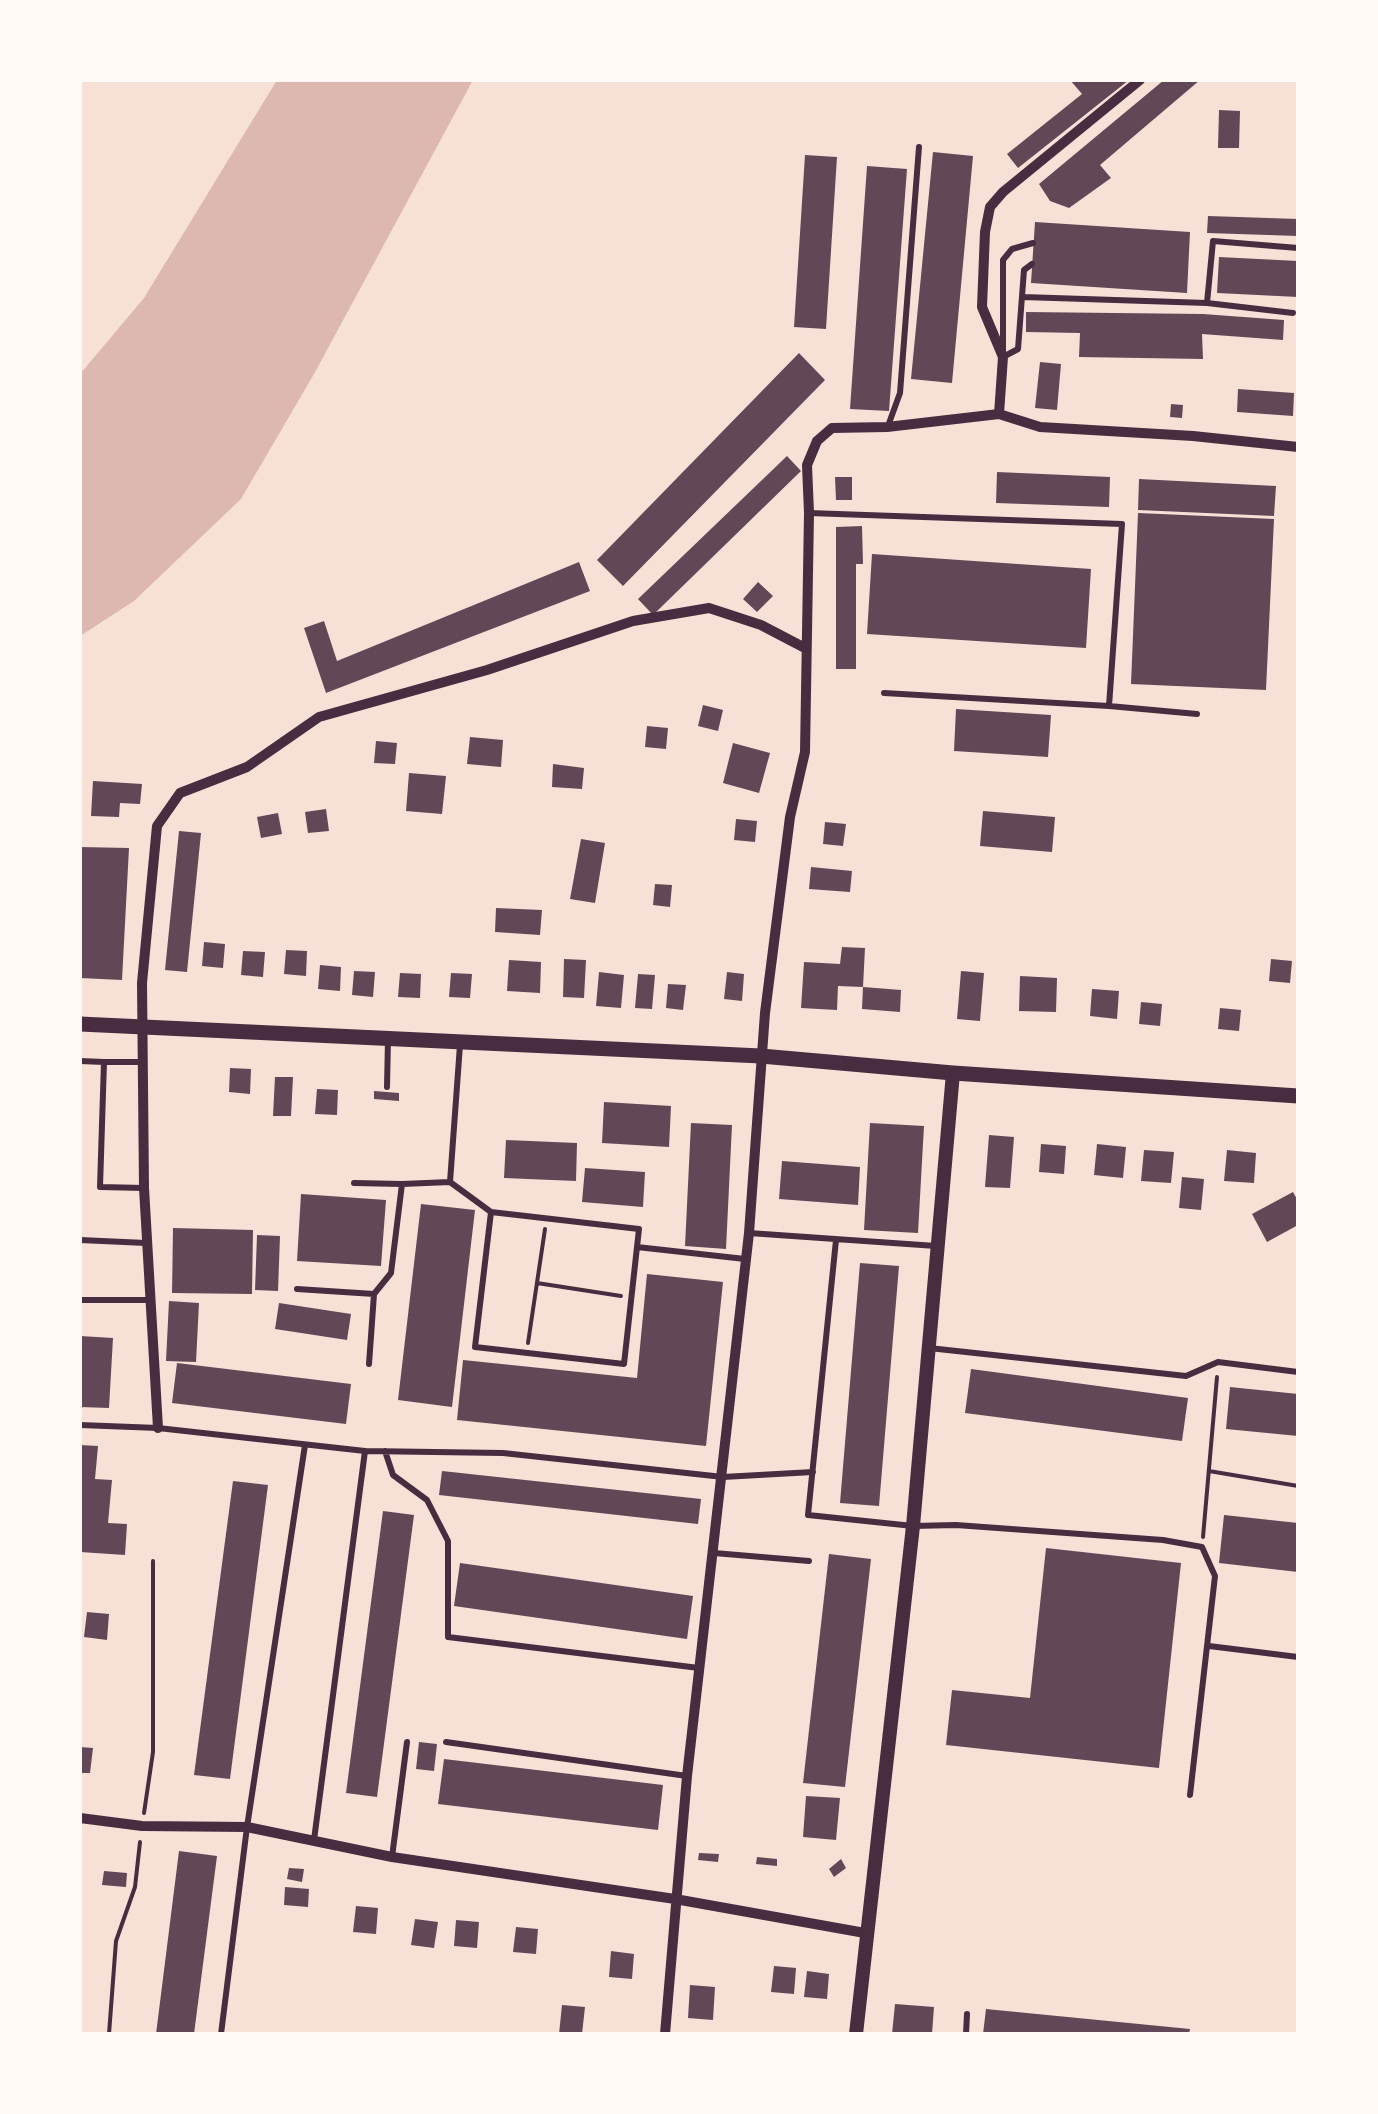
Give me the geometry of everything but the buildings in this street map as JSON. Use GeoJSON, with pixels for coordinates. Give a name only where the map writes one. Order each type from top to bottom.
{"type":"FeatureCollection","features":[{"type":"Feature","properties":{"kind":"main road"},"geometry":{"type":"LineString","coordinates":[[80,1024],[761,1056],[953,1074],[1298,1096]]}},
{"type":"Feature","properties":{"kind":"street"},"geometry":{"type":"LineString","coordinates":[[999,414],[1003,357],[982,306],[990,207],[1003,192],[1140,80]]}},
{"type":"Feature","properties":{"kind":"street"},"geometry":{"type":"LineString","coordinates":[[665,2034],[687,1776],[749,1233],[761,1056],[790,817],[805,752],[809,512],[806,465],[817,440],[832,428],[888,427],[999,414],[1040,427],[1298,447]]}},
{"type":"Feature","properties":{"kind":"street"},"geometry":{"type":"LineString","coordinates":[[158,1428],[144,1188],[142,983],[157,826],[180,793],[246,767],[319,718],[486,670],[633,621],[709,608],[761,625],[806,648]]}},
{"type":"Feature","properties":{"kind":"street"},"geometry":{"type":"LineString","coordinates":[[856,2034],[913,1526],[953,1074]]}},
{"type":"Feature","properties":{"kind":"street"},"geometry":{"type":"LineString","coordinates":[[80,1818],[142,1826],[247,1827],[392,1857],[866,1933]]}},
{"type":"Feature","properties":{"kind":"lane"},"geometry":{"type":"LineString","coordinates":[[888,427],[900,393],[919,147]]}},
{"type":"Feature","properties":{"kind":"lane"},"geometry":{"type":"LineString","coordinates":[[1207,303],[1213,241],[1298,248]]}},
{"type":"Feature","properties":{"kind":"lane"},"geometry":{"type":"LineString","coordinates":[[1032,243],[1012,249],[1003,260],[1003,357],[1018,349],[1024,270],[1032,264]]}},
{"type":"Feature","properties":{"kind":"lane"},"geometry":{"type":"LineString","coordinates":[[1023,297],[1207,303],[1293,312]]}},
{"type":"Feature","properties":{"kind":"lane"},"geometry":{"type":"LineString","coordinates":[[809,512],[1122,524],[1108,706]]}},
{"type":"Feature","properties":{"kind":"lane"},"geometry":{"type":"LineString","coordinates":[[884,693],[1197,714]]}},
{"type":"Feature","properties":{"kind":"lane"},"geometry":{"type":"LineString","coordinates":[[387,1087],[388,1040]]}},
{"type":"Feature","properties":{"kind":"lane"},"geometry":{"type":"LineString","coordinates":[[450,1182],[460,1044]]}},
{"type":"Feature","properties":{"kind":"lane"},"geometry":{"type":"LineString","coordinates":[[80,1061],[142,1062]]}},
{"type":"Feature","properties":{"kind":"lane"},"geometry":{"type":"LineString","coordinates":[[104,1062],[100,1187],[144,1188]]}},
{"type":"Feature","properties":{"kind":"lane"},"geometry":{"type":"LineString","coordinates":[[354,1183],[450,1182],[490,1212],[639,1229],[624,1364],[475,1347],[490,1212]]}},
{"type":"Feature","properties":{"kind":"lane"},"geometry":{"type":"LineString","coordinates":[[368,1364],[374,1294],[391,1272],[402,1184]]}},
{"type":"Feature","properties":{"kind":"lane"},"geometry":{"type":"LineString","coordinates":[[749,1233],[937,1246]]}},
{"type":"Feature","properties":{"kind":"lane"},"geometry":{"type":"LineString","coordinates":[[80,1240],[148,1243]]}},
{"type":"Feature","properties":{"kind":"lane"},"geometry":{"type":"LineString","coordinates":[[836,1240],[808,1515],[913,1526],[956,1525],[1144,1538],[1202,1547],[1215,1576],[1190,1795]]}},
{"type":"Feature","properties":{"kind":"lane"},"geometry":{"type":"LineString","coordinates":[[637,1247],[744,1259]]}},
{"type":"Feature","properties":{"kind":"lane"},"geometry":{"type":"LineString","coordinates":[[297,1288],[374,1294]]}},
{"type":"Feature","properties":{"kind":"lane"},"geometry":{"type":"LineString","coordinates":[[80,1300],[152,1300]]}},
{"type":"Feature","properties":{"kind":"lane"},"geometry":{"type":"LineString","coordinates":[[928,1348],[1186,1376],[1218,1362],[1298,1372]]}},
{"type":"Feature","properties":{"kind":"lane"},"geometry":{"type":"LineString","coordinates":[[80,1426],[158,1428],[366,1451],[504,1453],[722,1476],[812,1472]]}},
{"type":"Feature","properties":{"kind":"lane"},"geometry":{"type":"LineString","coordinates":[[221,2034],[247,1827],[305,1445]]}},
{"type":"Feature","properties":{"kind":"lane"},"geometry":{"type":"LineString","coordinates":[[314,1840],[366,1451]]}},
{"type":"Feature","properties":{"kind":"lane"},"geometry":{"type":"LineString","coordinates":[[386,1451],[393,1475],[427,1500],[448,1540],[448,1637],[699,1668]]}},
{"type":"Feature","properties":{"kind":"lane"},"geometry":{"type":"LineString","coordinates":[[714,1552],[809,1560]]}},
{"type":"Feature","properties":{"kind":"lane"},"geometry":{"type":"LineString","coordinates":[[1208,1646],[1298,1657]]}},
{"type":"Feature","properties":{"kind":"lane"},"geometry":{"type":"LineString","coordinates":[[392,1857],[406,1742]]}},
{"type":"Feature","properties":{"kind":"lane"},"geometry":{"type":"LineString","coordinates":[[446,1742],[687,1776]]}},
{"type":"Feature","properties":{"kind":"lane"},"geometry":{"type":"LineString","coordinates":[[966,2034],[967,2014]]}},
{"type":"Feature","properties":{"kind":"path"},"geometry":{"type":"LineString","coordinates":[[527,1353],[546,1219]]}},
{"type":"Feature","properties":{"kind":"path"},"geometry":{"type":"LineString","coordinates":[[537,1283],[631,1298]]}},
{"type":"Feature","properties":{"kind":"path"},"geometry":{"type":"LineString","coordinates":[[1202,1547],[1218,1362]]}},
{"type":"Feature","properties":{"kind":"path"},"geometry":{"type":"LineString","coordinates":[[1209,1471],[1298,1486]]}},
{"type":"Feature","properties":{"kind":"path"},"geometry":{"type":"LineString","coordinates":[[108,2034],[116,1941],[135,1887],[153,1752],[153,1560]]}},
{"type":"Feature","properties":{"kind":"shaded area"},"geometry":{"type":"Polygon","coordinates":[[[277,80],[473,80],[314,374],[241,499],[134,601],[80,636],[80,374],[144,298],[277,80]]]}}]}
